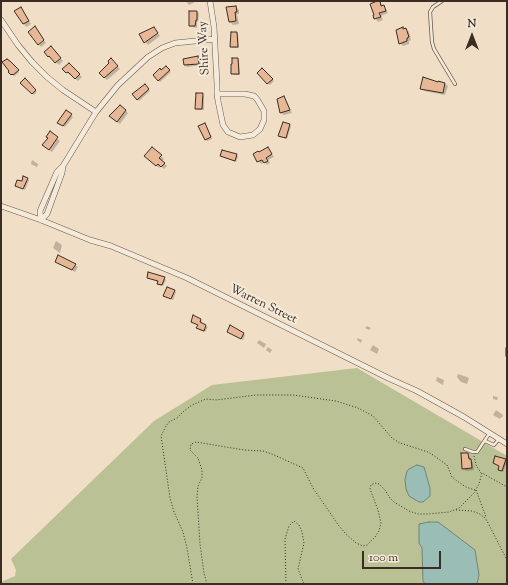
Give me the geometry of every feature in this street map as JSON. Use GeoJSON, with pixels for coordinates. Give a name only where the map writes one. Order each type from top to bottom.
{"type":"FeatureCollection","features":[{"type":"Feature","properties":{"kind":"street","name":"Shire Way"},"geometry":{"type":"LineString","coordinates":[[210,1],[213,16],[217,94],[222,120],[228,132],[236,136],[245,137],[253,135],[260,129],[265,116],[263,107],[257,99],[245,94],[217,94]]}},
{"type":"Feature","properties":{"kind":"street"},"geometry":{"type":"LineString","coordinates":[[1,20],[23,51],[47,77],[96,112]]}},
{"type":"Feature","properties":{"kind":"street"},"geometry":{"type":"LineString","coordinates":[[41,220],[40,211],[56,172],[63,166],[96,112],[127,77],[155,52],[175,43],[214,39]]}},
{"type":"Feature","properties":{"kind":"street","name":"Warren Street"},"geometry":{"type":"LineString","coordinates":[[1,206],[128,253],[185,277],[417,391],[507,444]]}},
{"type":"Feature","properties":{"kind":"lane"},"geometry":{"type":"LineString","coordinates":[[442,1],[433,7],[430,12],[432,42],[434,49],[455,84]]}},
{"type":"Feature","properties":{"kind":"lane"},"geometry":{"type":"LineString","coordinates":[[507,349],[507,356]]}},
{"type":"Feature","properties":{"kind":"lane"},"geometry":{"type":"LineString","coordinates":[[465,449],[477,452],[490,433]]}},
{"type":"Feature","properties":{"kind":"lane"},"geometry":{"type":"LineString","coordinates":[[485,441],[494,446],[499,439]]}},
{"type":"Feature","properties":{"kind":"path"},"geometry":{"type":"LineString","coordinates":[[193,584],[183,532],[174,512],[170,498],[161,436],[169,422],[177,418],[192,405],[206,400],[256,395],[294,395],[336,401],[358,408],[373,416],[392,438],[400,443],[433,455],[446,465],[452,477],[466,487],[476,490]]}},
{"type":"Feature","properties":{"kind":"path"},"geometry":{"type":"LineString","coordinates":[[207,584],[200,544],[197,497],[198,486],[202,478],[202,470],[198,458],[190,450],[191,444],[196,442],[244,450],[263,451],[303,468],[314,488],[339,526],[356,543],[363,546],[367,545],[379,531],[380,523],[378,510],[370,489],[371,484],[375,483],[379,484],[385,490],[394,502],[409,511],[418,514],[455,510],[472,511],[480,514],[486,519]]}},
{"type":"Feature","properties":{"kind":"path"},"geometry":{"type":"LineString","coordinates":[[473,452],[476,465],[482,474],[507,487]]}},
{"type":"Feature","properties":{"kind":"path"},"geometry":{"type":"LineString","coordinates":[[455,510],[466,502],[476,490],[482,474]]}},
{"type":"Feature","properties":{"kind":"path"},"geometry":{"type":"LineString","coordinates":[[476,490],[486,519],[507,560]]}},
{"type":"Feature","properties":{"kind":"path"},"geometry":{"type":"LineString","coordinates":[[286,584],[286,539],[288,526],[294,521],[301,529],[304,543],[298,570],[303,584]]}},
{"type":"Feature","properties":{"kind":"green space"},"geometry":{"type":"Polygon","coordinates":[[[357,368],[507,456],[507,584],[1,584],[1,582],[15,576],[16,570],[11,559],[154,421],[212,385],[357,368]]]}},
{"type":"Feature","properties":{"kind":"water"},"geometry":{"type":"Polygon","coordinates":[[[417,465],[424,467],[430,488],[430,496],[423,502],[419,502],[409,496],[406,489],[405,480],[407,471],[417,465]]]}},
{"type":"Feature","properties":{"kind":"water"},"geometry":{"type":"Polygon","coordinates":[[[438,522],[475,550],[479,575],[477,584],[425,584],[423,581],[422,548],[419,543],[419,524],[438,522]]]}},
{"type":"Feature","properties":{"kind":"building"},"geometry":{"type":"Polygon","coordinates":[[[380,1],[381,6],[384,5],[386,11],[379,13],[381,17],[374,19],[370,4],[380,1]]]}},
{"type":"Feature","properties":{"kind":"building"},"geometry":{"type":"Polygon","coordinates":[[[236,6],[236,21],[229,22],[226,7],[236,6]]]}},
{"type":"Feature","properties":{"kind":"building"},"geometry":{"type":"Polygon","coordinates":[[[21,7],[29,21],[23,24],[14,11],[21,7]]]}},
{"type":"Feature","properties":{"kind":"building"},"geometry":{"type":"Polygon","coordinates":[[[189,11],[197,11],[195,26],[189,26],[189,11]]]}},
{"type":"Feature","properties":{"kind":"building"},"geometry":{"type":"Polygon","coordinates":[[[35,26],[44,40],[38,45],[28,32],[35,26]]]}},
{"type":"Feature","properties":{"kind":"building"},"geometry":{"type":"Polygon","coordinates":[[[154,27],[158,33],[144,43],[139,34],[154,27]]]}},
{"type":"Feature","properties":{"kind":"building"},"geometry":{"type":"Polygon","coordinates":[[[403,27],[403,29],[406,28],[409,37],[407,38],[407,41],[399,44],[396,30],[403,27]]]}},
{"type":"Feature","properties":{"kind":"building"},"geometry":{"type":"Polygon","coordinates":[[[231,32],[237,32],[238,47],[230,47],[231,32]]]}},
{"type":"Feature","properties":{"kind":"building"},"geometry":{"type":"Polygon","coordinates":[[[51,46],[61,58],[55,63],[44,52],[51,46]]]}},
{"type":"Feature","properties":{"kind":"building"},"geometry":{"type":"Polygon","coordinates":[[[198,56],[199,64],[184,65],[183,59],[198,56]]]}},
{"type":"Feature","properties":{"kind":"building"},"geometry":{"type":"Polygon","coordinates":[[[111,58],[118,66],[104,78],[99,73],[109,63],[108,61],[111,58]]]}},
{"type":"Feature","properties":{"kind":"building"},"geometry":{"type":"Polygon","coordinates":[[[232,58],[238,58],[239,74],[231,74],[232,58]]]}},
{"type":"Feature","properties":{"kind":"building"},"geometry":{"type":"Polygon","coordinates":[[[7,59],[19,70],[13,75],[8,72],[9,71],[2,62],[7,59]]]}},
{"type":"Feature","properties":{"kind":"building"},"geometry":{"type":"Polygon","coordinates":[[[69,63],[80,74],[75,79],[68,72],[66,73],[62,69],[69,63]]]}},
{"type":"Feature","properties":{"kind":"building"},"geometry":{"type":"Polygon","coordinates":[[[166,66],[170,70],[158,81],[153,75],[160,68],[161,70],[166,66]]]}},
{"type":"Feature","properties":{"kind":"building"},"geometry":{"type":"Polygon","coordinates":[[[262,68],[273,79],[267,84],[257,73],[262,68]]]}},
{"type":"Feature","properties":{"kind":"building"},"geometry":{"type":"Polygon","coordinates":[[[423,77],[445,83],[443,93],[420,89],[423,77]]]}},
{"type":"Feature","properties":{"kind":"building"},"geometry":{"type":"Polygon","coordinates":[[[25,78],[36,90],[32,94],[20,83],[25,78]]]}},
{"type":"Feature","properties":{"kind":"building"},"geometry":{"type":"Polygon","coordinates":[[[145,84],[149,89],[137,100],[132,94],[145,84]]]}},
{"type":"Feature","properties":{"kind":"building"},"geometry":{"type":"Polygon","coordinates":[[[196,93],[203,93],[202,109],[195,109],[196,93]]]}},
{"type":"Feature","properties":{"kind":"building"},"geometry":{"type":"Polygon","coordinates":[[[284,96],[290,110],[280,113],[277,99],[284,96]]]}},
{"type":"Feature","properties":{"kind":"building"},"geometry":{"type":"Polygon","coordinates":[[[120,105],[126,110],[117,122],[109,116],[120,105]]]}},
{"type":"Feature","properties":{"kind":"building"},"geometry":{"type":"Polygon","coordinates":[[[66,110],[72,114],[63,126],[57,123],[66,110]]]}},
{"type":"Feature","properties":{"kind":"building"},"geometry":{"type":"Polygon","coordinates":[[[283,122],[290,124],[286,138],[278,136],[283,122]]]}},
{"type":"Feature","properties":{"kind":"building"},"geometry":{"type":"Polygon","coordinates":[[[205,123],[211,137],[205,140],[198,126],[205,123]]]}},
{"type":"Feature","properties":{"kind":"building"},"geometry":{"type":"Polygon","coordinates":[[[50,131],[58,137],[49,150],[42,145],[48,138],[46,137],[50,131]]]}},
{"type":"Feature","properties":{"kind":"building"},"geometry":{"type":"Polygon","coordinates":[[[152,147],[162,155],[159,158],[165,163],[161,167],[158,164],[156,166],[144,156],[152,147]]]}},
{"type":"Feature","properties":{"kind":"building"},"geometry":{"type":"Polygon","coordinates":[[[268,147],[272,154],[266,158],[268,161],[264,163],[262,160],[257,162],[253,154],[268,147]]]}},
{"type":"Feature","properties":{"kind":"building"},"geometry":{"type":"Polygon","coordinates":[[[222,150],[237,154],[235,161],[220,156],[222,150]]]}},
{"type":"Feature","properties":{"kind":"building"},"geometry":{"type":"Polygon","coordinates":[[[23,176],[28,178],[23,189],[15,186],[17,180],[22,181],[23,176]]]}},
{"type":"Feature","properties":{"kind":"building"},"geometry":{"type":"Polygon","coordinates":[[[58,255],[76,264],[72,270],[55,262],[58,255]]]}},
{"type":"Feature","properties":{"kind":"building"},"geometry":{"type":"Polygon","coordinates":[[[148,272],[165,277],[162,285],[157,284],[158,281],[147,278],[148,272]]]}},
{"type":"Feature","properties":{"kind":"building"},"geometry":{"type":"Polygon","coordinates":[[[167,287],[175,290],[171,299],[163,296],[167,287]]]}},
{"type":"Feature","properties":{"kind":"building"},"geometry":{"type":"Polygon","coordinates":[[[193,315],[201,319],[200,322],[206,325],[204,331],[196,328],[198,325],[191,322],[193,315]]]}},
{"type":"Feature","properties":{"kind":"building"},"geometry":{"type":"Polygon","coordinates":[[[230,325],[244,333],[241,339],[227,332],[230,325]]]}},
{"type":"Feature","properties":{"kind":"building"},"geometry":{"type":"Polygon","coordinates":[[[461,453],[468,453],[469,459],[471,459],[472,468],[462,469],[461,453]]]}},
{"type":"Feature","properties":{"kind":"building"},"geometry":{"type":"Polygon","coordinates":[[[495,456],[506,459],[502,471],[498,470],[499,466],[493,463],[495,456]]]}}]}
